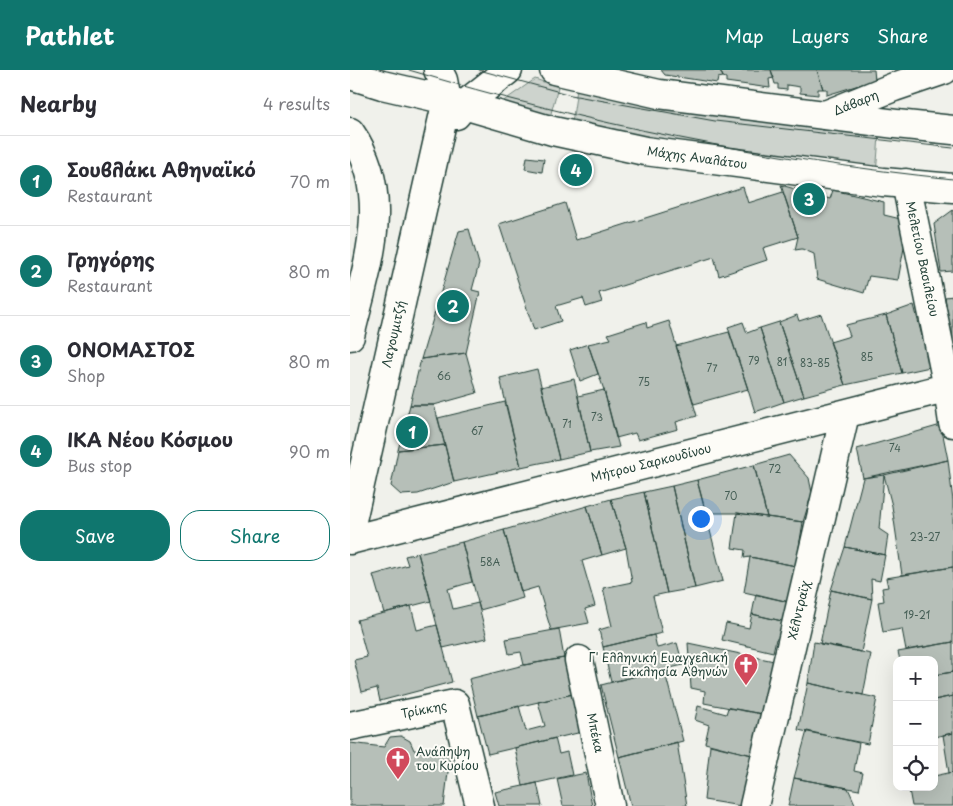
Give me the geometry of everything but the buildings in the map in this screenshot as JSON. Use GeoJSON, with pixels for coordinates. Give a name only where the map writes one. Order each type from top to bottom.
{"type":"FeatureCollection","features":[{"type":"Feature","properties":{"kind":"street"},"geometry":{"type":"LineString","coordinates":[[438,70],[455,103]]}},
{"type":"Feature","properties":{"kind":"street","name":"Λαγουμιτζή"},"geometry":{"type":"LineString","coordinates":[[350,529],[438,138],[455,103],[508,70]]}},
{"type":"Feature","properties":{"kind":"street"},"geometry":{"type":"LineString","coordinates":[[554,70],[659,94],[825,116],[953,130]]}},
{"type":"Feature","properties":{"kind":"street","name":"Δάβαρη"},"geometry":{"type":"LineString","coordinates":[[825,116],[892,79],[944,70]]}},
{"type":"Feature","properties":{"kind":"street","name":"Μάχης Αναλάτου"},"geometry":{"type":"LineString","coordinates":[[350,75],[382,86],[455,103],[552,131],[645,151],[884,182],[953,188]]}},
{"type":"Feature","properties":{"kind":"street"},"geometry":{"type":"LineString","coordinates":[[350,132],[357,142],[369,170],[375,206],[372,247],[354,298],[350,336]]}},
{"type":"Feature","properties":{"kind":"street","name":"Μελετίου Βασιλείου"},"geometry":{"type":"LineString","coordinates":[[906,183],[950,387],[953,423]]}},
{"type":"Feature","properties":{"kind":"street","name":"Μήτρου Σαρκουδίνου"},"geometry":{"type":"LineString","coordinates":[[350,540],[950,387]]}},
{"type":"Feature","properties":{"kind":"street","name":"Χέλντραϊχ"},"geometry":{"type":"LineString","coordinates":[[754,806],[845,414]]}},
{"type":"Feature","properties":{"kind":"street","name":"Μπέκα"},"geometry":{"type":"LineString","coordinates":[[579,660],[610,806]]}},
{"type":"Feature","properties":{"kind":"street","name":"Τρίκκης"},"geometry":{"type":"LineString","coordinates":[[350,726],[455,704],[480,806]]}},
{"type":"Feature","properties":{"kind":"shaded area"},"geometry":{"type":"Polygon","coordinates":[[[535,79],[558,87],[549,121],[495,107],[535,79]]]}},
{"type":"Feature","properties":{"kind":"shaded area"},"geometry":{"type":"Polygon","coordinates":[[[577,89],[687,112],[879,136],[876,175],[571,130],[577,89]]]}},
{"type":"Feature","properties":{"kind":"tram line"},"geometry":{"type":"LineString","coordinates":[[409,70],[543,107],[678,138],[815,162],[953,179]]}},
{"type":"Feature","properties":{"kind":"tram line"},"geometry":{"type":"LineString","coordinates":[[479,70],[571,95],[715,121],[953,148]]}},
{"type":"Feature","properties":{"kind":"place","name":"ΙΚΑ Νέου Κόσμου"},"geometry":{"type":"Point","coordinates":[576,170]}},
{"type":"Feature","properties":{"kind":"place","name":"ΟΝΟΜΑΣΤΟΣ"},"geometry":{"type":"Point","coordinates":[809,199]}},
{"type":"Feature","properties":{"kind":"place","name":"Γρηγόρης"},"geometry":{"type":"Point","coordinates":[453,306]}},
{"type":"Feature","properties":{"kind":"place","name":"Σουβλάκι Αθηναϊκό"},"geometry":{"type":"Point","coordinates":[412,432]}},
{"type":"Feature","properties":{"kind":"place","name":"Γ' Ελληνική Ευαγγελική Εκκλησία Αθηνών"},"geometry":{"type":"Point","coordinates":[746,686]}},
{"type":"Feature","properties":{"kind":"place","name":"Ανάληψη του Κυρίου"},"geometry":{"type":"Point","coordinates":[398,780]}}]}
